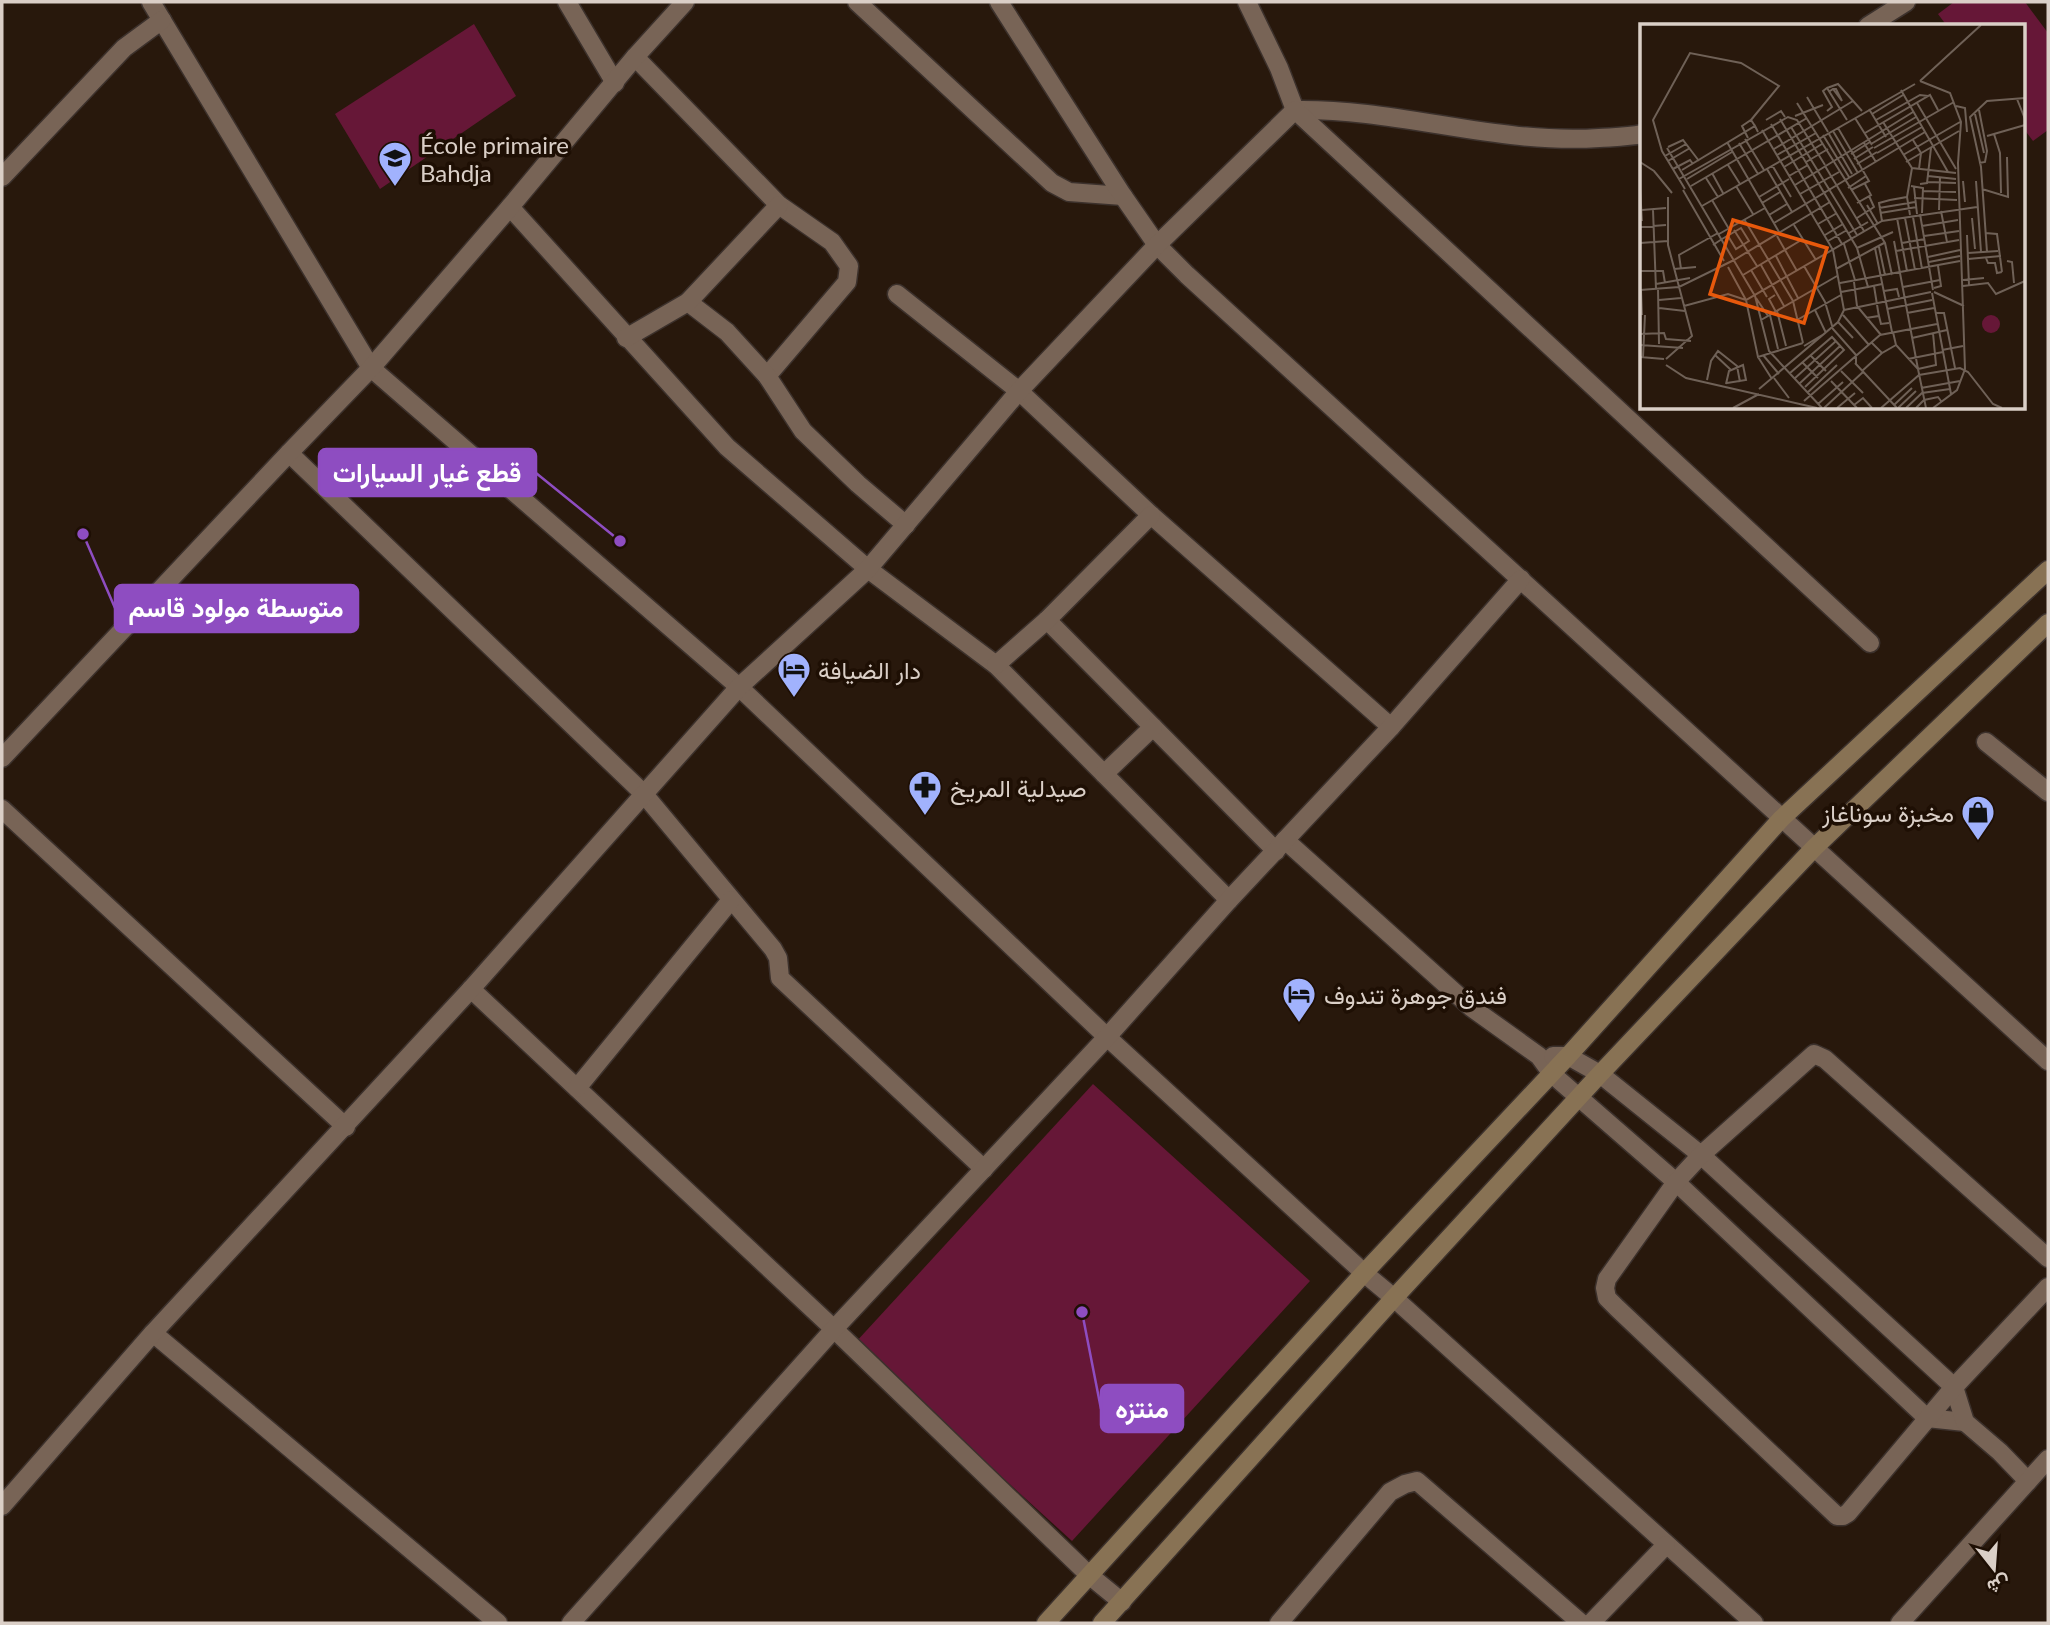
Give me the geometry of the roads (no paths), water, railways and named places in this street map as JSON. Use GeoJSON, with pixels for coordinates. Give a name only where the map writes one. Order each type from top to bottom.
{"type":"FeatureCollection","features":[{"type":"Feature","properties":{"kind":"street"},"geometry":{"type":"LineString","coordinates":[[151,2],[371,369],[739,687],[1107,1037],[1364,1273],[1754,1623]]}},
{"type":"Feature","properties":{"kind":"street"},"geometry":{"type":"LineString","coordinates":[[567,2],[615,83]]}},
{"type":"Feature","properties":{"kind":"street"},"geometry":{"type":"LineString","coordinates":[[2,758],[371,369],[635,57],[685,2]]}},
{"type":"Feature","properties":{"kind":"street"},"geometry":{"type":"LineString","coordinates":[[857,2],[1052,183],[1069,192],[1123,196]]}},
{"type":"Feature","properties":{"kind":"street"},"geometry":{"type":"LineString","coordinates":[[999,2],[1157,245],[2048,1061]]}},
{"type":"Feature","properties":{"kind":"street"},"geometry":{"type":"LineString","coordinates":[[1247,2],[1279,68],[1295,110],[1870,643]]}},
{"type":"Feature","properties":{"kind":"street"},"geometry":{"type":"LineString","coordinates":[[1871,24],[1906,2]]}},
{"type":"Feature","properties":{"kind":"street"},"geometry":{"type":"LineString","coordinates":[[2,177],[117,55],[162,20]]}},
{"type":"Feature","properties":{"kind":"street"},"geometry":{"type":"LineString","coordinates":[[635,57],[779,205],[832,242],[849,267],[847,282],[767,376]]}},
{"type":"Feature","properties":{"kind":"street"},"geometry":{"type":"LineString","coordinates":[[2,1506],[153,1333],[346,1127],[739,687],[868,569],[1019,391],[1157,245],[1295,110],[1330,109],[1570,140],[1640,134]]}},
{"type":"Feature","properties":{"kind":"street"},"geometry":{"type":"LineString","coordinates":[[626,338],[688,302],[779,205]]}},
{"type":"Feature","properties":{"kind":"street"},"geometry":{"type":"LineString","coordinates":[[510,207],[727,447],[868,569],[996,665],[1230,900]]}},
{"type":"Feature","properties":{"kind":"street"},"geometry":{"type":"LineString","coordinates":[[897,294],[1019,391],[1151,515],[1391,727]]}},
{"type":"Feature","properties":{"kind":"street"},"geometry":{"type":"LineString","coordinates":[[688,302],[727,332],[767,376],[803,431],[906,525]]}},
{"type":"Feature","properties":{"kind":"street"},"geometry":{"type":"LineString","coordinates":[[289,453],[643,793],[773,949],[778,958],[779,978],[984,1170]]}},
{"type":"Feature","properties":{"kind":"street"},"geometry":{"type":"LineString","coordinates":[[996,665],[1047,620],[1151,515]]}},
{"type":"Feature","properties":{"kind":"street"},"geometry":{"type":"LineString","coordinates":[[1046,1623],[1364,1273],[1552,1074],[1781,819],[2048,570]]}},
{"type":"Feature","properties":{"kind":"street"},"geometry":{"type":"LineString","coordinates":[[571,1623],[834,1329],[984,1170],[1391,727],[1521,579]]}},
{"type":"Feature","properties":{"kind":"street"},"geometry":{"type":"LineString","coordinates":[[1047,620],[1153,727],[1281,846],[1472,1009],[1539,1056],[1552,1074],[1676,1182],[1927,1419],[1965,1422]]}},
{"type":"Feature","properties":{"kind":"street"},"geometry":{"type":"LineString","coordinates":[[1102,1623],[1600,1074],[1815,848],[1931,733],[2048,623]]}},
{"type":"Feature","properties":{"kind":"street"},"geometry":{"type":"LineString","coordinates":[[1104,774],[1153,727]]}},
{"type":"Feature","properties":{"kind":"street"},"geometry":{"type":"LineString","coordinates":[[1986,742],[2048,792]]}},
{"type":"Feature","properties":{"kind":"street"},"geometry":{"type":"LineString","coordinates":[[2,808],[346,1127]]}},
{"type":"Feature","properties":{"kind":"street"},"geometry":{"type":"LineString","coordinates":[[577,1088],[731,900]]}},
{"type":"Feature","properties":{"kind":"street"},"geometry":{"type":"LineString","coordinates":[[471,989],[834,1329],[1088,1575],[1122,1602]]}},
{"type":"Feature","properties":{"kind":"street"},"geometry":{"type":"LineString","coordinates":[[2048,1258],[1821,1055],[1810,1056],[1701,1155],[1676,1182],[1607,1279],[1605,1289],[1607,1298],[1627,1318],[1837,1516],[1843,1516],[1954,1387],[2048,1286]]}},
{"type":"Feature","properties":{"kind":"street"},"geometry":{"type":"LineString","coordinates":[[1539,1056],[1568,1056],[1600,1074],[1701,1155],[1954,1387],[1965,1422],[2028,1481]]}},
{"type":"Feature","properties":{"kind":"street"},"geometry":{"type":"LineString","coordinates":[[153,1333],[498,1623]]}},
{"type":"Feature","properties":{"kind":"street"},"geometry":{"type":"LineString","coordinates":[[1900,1623],[2048,1459]]}},
{"type":"Feature","properties":{"kind":"street"},"geometry":{"type":"LineString","coordinates":[[1279,1623],[1390,1492],[1417,1481],[1581,1623]]}},
{"type":"Feature","properties":{"kind":"street"},"geometry":{"type":"LineString","coordinates":[[1591,1623],[1666,1545]]}},
{"type":"Feature","properties":{"kind":"place","name":"École primaire Bahdja"},"geometry":{"type":"Point","coordinates":[395,188]}},
{"type":"Feature","properties":{"kind":"place","name":"متوسطة مولود قاسم"},"geometry":{"type":"Point","coordinates":[83,534]}},
{"type":"Feature","properties":{"kind":"place","name":"قطع غيار السيارات"},"geometry":{"type":"Point","coordinates":[620,541]}},
{"type":"Feature","properties":{"kind":"place","name":"دار الضيافة"},"geometry":{"type":"Point","coordinates":[794,699]}},
{"type":"Feature","properties":{"kind":"place","name":"صيدلية المريخ"},"geometry":{"type":"Point","coordinates":[925,817]}},
{"type":"Feature","properties":{"kind":"place","name":"مخبزة سوناغاز"},"geometry":{"type":"Point","coordinates":[1978,842]}},
{"type":"Feature","properties":{"kind":"place","name":"فندق جوهرة تندوف"},"geometry":{"type":"Point","coordinates":[1299,1024]}},
{"type":"Feature","properties":{"kind":"place","name":"منتزه"},"geometry":{"type":"Point","coordinates":[1082,1312]}}]}
